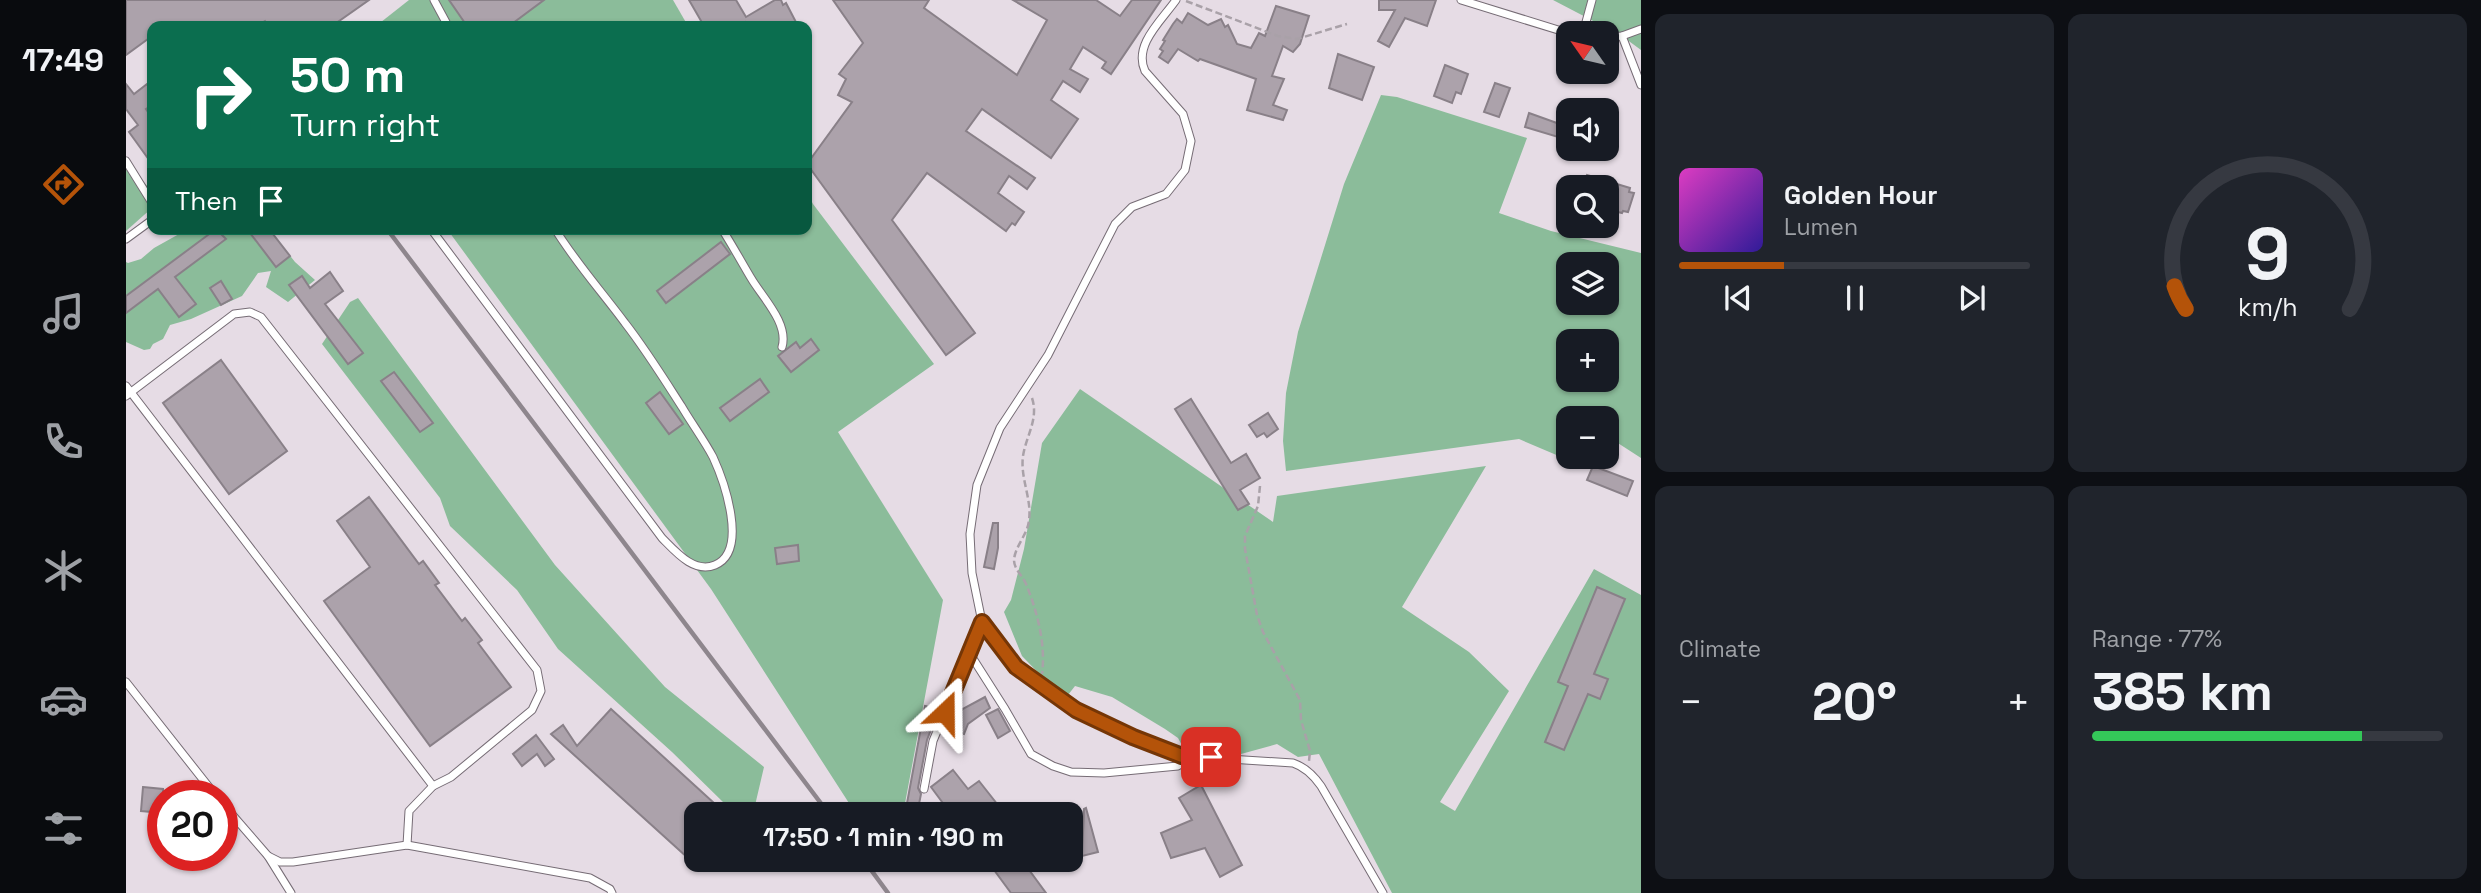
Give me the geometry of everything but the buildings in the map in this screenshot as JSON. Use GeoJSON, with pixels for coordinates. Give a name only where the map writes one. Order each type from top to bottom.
{"type":"FeatureCollection","features":[{"type":"Feature","properties":{"kind":"lane"},"geometry":{"type":"LineString","coordinates":[[434,0],[445,21]]}},
{"type":"Feature","properties":{"kind":"lane"},"geometry":{"type":"LineString","coordinates":[[1176,0],[1150,34],[1142,51],[1141,62],[1145,71],[1183,114],[1191,141],[1185,170],[1166,194],[1132,207],[1115,223],[1048,355],[1000,428],[977,485],[970,534],[972,573],[982,622],[1016,667],[1040,686],[1076,710],[1121,731],[1182,756],[1293,762],[1308,771],[1321,786],[1383,893]]}},
{"type":"Feature","properties":{"kind":"lane"},"geometry":{"type":"LineString","coordinates":[[1461,0],[1556,29]]}},
{"type":"Feature","properties":{"kind":"lane"},"geometry":{"type":"LineString","coordinates":[[1586,21],[1592,0]]}},
{"type":"Feature","properties":{"kind":"lane"},"geometry":{"type":"LineString","coordinates":[[1619,36],[1641,29]]}},
{"type":"Feature","properties":{"kind":"lane"},"geometry":{"type":"LineString","coordinates":[[1622,36],[1641,85]]}},
{"type":"Feature","properties":{"kind":"lane"},"geometry":{"type":"LineString","coordinates":[[126,162],[147,195]]}},
{"type":"Feature","properties":{"kind":"lane"},"geometry":{"type":"LineString","coordinates":[[126,239],[147,224]]}},
{"type":"Feature","properties":{"kind":"lane"},"geometry":{"type":"LineString","coordinates":[[435,235],[662,538],[681,557],[699,566],[709,567],[722,562],[729,550],[732,533],[730,508],[723,480],[711,454],[647,352],[559,235]]}},
{"type":"Feature","properties":{"kind":"lane"},"geometry":{"type":"LineString","coordinates":[[726,235],[771,306],[781,329],[782,347]]}},
{"type":"Feature","properties":{"kind":"lane"},"geometry":{"type":"LineString","coordinates":[[407,845],[409,811],[433,786],[451,777],[532,710],[541,691],[537,670],[261,317],[250,312],[234,314],[127,391],[433,786]]}},
{"type":"Feature","properties":{"kind":"lane"},"geometry":{"type":"LineString","coordinates":[[923,789],[933,741],[982,622]]}},
{"type":"Feature","properties":{"kind":"lane"},"geometry":{"type":"LineString","coordinates":[[970,654],[1031,754],[1053,766],[1071,772],[1104,773],[1178,766],[1189,756]]}},
{"type":"Feature","properties":{"kind":"lane"},"geometry":{"type":"LineString","coordinates":[[126,681],[203,780]]}},
{"type":"Feature","properties":{"kind":"lane"},"geometry":{"type":"LineString","coordinates":[[238,821],[268,856],[291,893]]}},
{"type":"Feature","properties":{"kind":"lane"},"geometry":{"type":"LineString","coordinates":[[268,856],[280,862],[293,862],[407,845],[590,878],[610,889],[612,893]]}},
{"type":"Feature","properties":{"kind":"path"},"geometry":{"type":"LineString","coordinates":[[1182,0],[1278,36],[1297,39],[1348,24]]}},
{"type":"Feature","properties":{"kind":"path"},"geometry":{"type":"LineString","coordinates":[[1028,385],[1036,409],[1023,454],[1029,522],[1014,556],[1014,567],[1023,576],[1039,626],[1044,663],[1040,686]]}},
{"type":"Feature","properties":{"kind":"path"},"geometry":{"type":"LineString","coordinates":[[1260,486],[1258,506],[1245,536],[1245,549],[1257,615],[1300,700],[1301,720],[1310,751],[1308,771]]}},
{"type":"Feature","properties":{"kind":"green space"},"geometry":{"type":"Polygon","coordinates":[[[409,0],[673,0],[685,21],[382,21],[409,0]]]}},
{"type":"Feature","properties":{"kind":"green space"},"geometry":{"type":"Polygon","coordinates":[[[1553,0],[1641,0],[1641,50],[1619,34],[1619,21],[1593,21],[1553,0]]]}},
{"type":"Feature","properties":{"kind":"green space"},"geometry":{"type":"Polygon","coordinates":[[[1381,95],[1397,97],[1527,138],[1499,213],[1556,232],[1556,238],[1580,238],[1641,253],[1641,458],[1619,444],[1619,406],[1556,406],[1556,455],[1519,439],[1286,471],[1283,441],[1286,393],[1298,332],[1344,184],[1381,95]]]}},
{"type":"Feature","properties":{"kind":"green space"},"geometry":{"type":"Polygon","coordinates":[[[126,160],[147,186],[147,212],[126,231],[126,160]]]}},
{"type":"Feature","properties":{"kind":"green space"},"geometry":{"type":"Polygon","coordinates":[[[812,202],[934,364],[838,432],[943,600],[905,802],[848,802],[711,589],[451,235],[812,235],[812,202]]]}},
{"type":"Feature","properties":{"kind":"green space"},"geometry":{"type":"Polygon","coordinates":[[[177,235],[274,235],[295,262],[315,280],[288,302],[266,287],[271,271],[258,273],[242,296],[191,319],[170,325],[163,339],[153,344],[150,349],[144,350],[126,342],[126,262],[141,259],[177,235]]]}},
{"type":"Feature","properties":{"kind":"green space"},"geometry":{"type":"Polygon","coordinates":[[[358,298],[555,565],[665,687],[764,767],[756,802],[723,802],[558,649],[517,590],[450,526],[440,498],[322,344],[350,302],[358,298]]]}},
{"type":"Feature","properties":{"kind":"green space"},"geometry":{"type":"Polygon","coordinates":[[[1080,389],[1273,522],[1277,496],[1486,466],[1402,607],[1469,652],[1509,691],[1440,802],[1455,811],[1594,569],[1641,595],[1641,893],[1392,893],[1319,754],[1298,757],[1277,744],[1241,754],[1185,751],[1178,738],[1112,697],[1075,686],[1068,695],[1055,690],[1022,656],[1004,612],[1011,600],[1024,549],[1042,443],[1080,389]]]}},
{"type":"Feature","properties":{"kind":"railway"},"geometry":{"type":"LineString","coordinates":[[392,235],[820,802]]}},
{"type":"Feature","properties":{"kind":"railway"},"geometry":{"type":"LineString","coordinates":[[873,872],[888,893]]}},
{"type":"Feature","properties":{"kind":"route"},"geometry":{"type":"LineString","coordinates":[[945,712],[982,622],[1016,667],[1076,710],[1182,756],[1211,757]]}}]}
